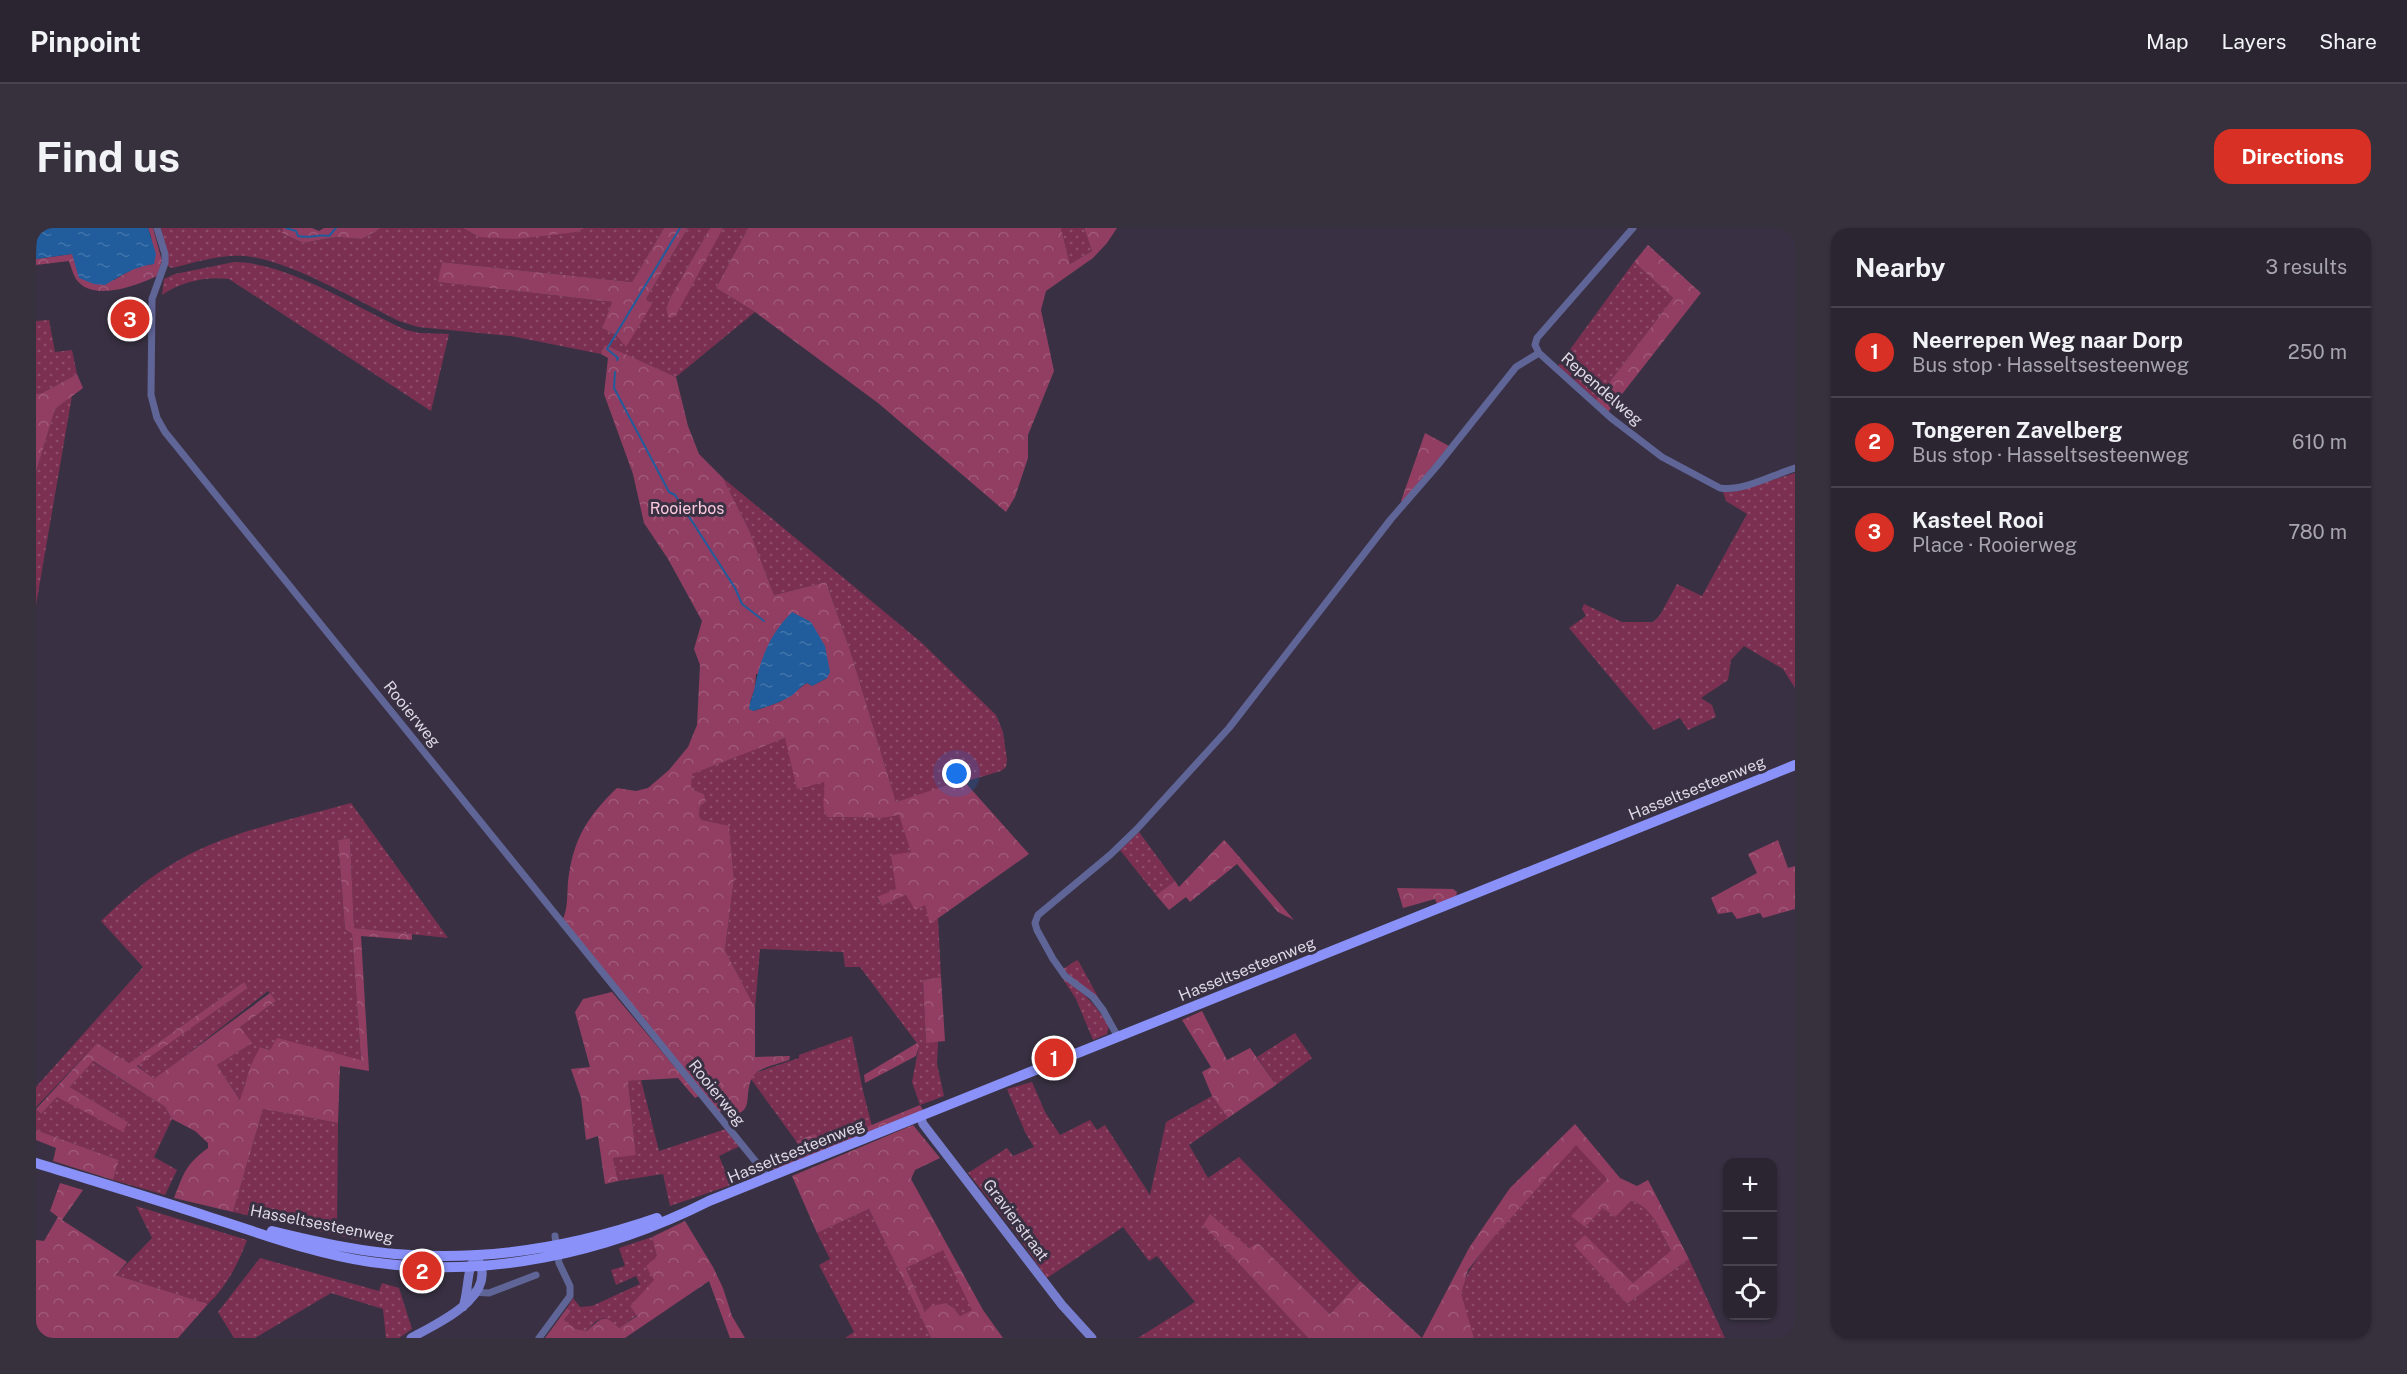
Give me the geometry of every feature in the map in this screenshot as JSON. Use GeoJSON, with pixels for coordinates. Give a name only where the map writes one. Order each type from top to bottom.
{"type":"FeatureCollection","features":[{"type":"Feature","properties":{"kind":"main road","name":"Hasseltsesteenweg"},"geometry":{"type":"LineString","coordinates":[[36,1163],[310,1250],[370,1262],[418,1266],[469,1266],[480,1261],[556,1245],[594,1247],[629,1236],[709,1201],[1795,765]]}},
{"type":"Feature","properties":{"kind":"main road","name":"Hasseltsesteenweg"},"geometry":{"type":"LineString","coordinates":[[210,1217],[290,1236],[374,1251],[480,1261]]}},
{"type":"Feature","properties":{"kind":"street","name":"Rooierweg"},"geometry":{"type":"LineString","coordinates":[[157,228],[165,254],[165,263],[152,299],[151,395],[157,418],[165,432],[769,1178]]}},
{"type":"Feature","properties":{"kind":"street","name":"Rependelweg"},"geometry":{"type":"LineString","coordinates":[[1633,228],[1537,338],[1535,345],[1539,353],[1611,418],[1662,457],[1720,488],[1740,487],[1795,468]]}},
{"type":"Feature","properties":{"kind":"street"},"geometry":{"type":"LineString","coordinates":[[1118,1037],[1093,997],[1065,976],[1053,959],[1037,930],[1035,923],[1038,915],[1130,836],[1229,728],[1390,519],[1516,367],[1539,353]]}},
{"type":"Feature","properties":{"kind":"street","name":"Gravierstraat"},"geometry":{"type":"LineString","coordinates":[[920,1116],[923,1124],[1062,1305],[1092,1338]]}},
{"type":"Feature","properties":{"kind":"street"},"geometry":{"type":"LineString","coordinates":[[539,1338],[570,1296],[570,1286],[556,1245]]}},
{"type":"Feature","properties":{"kind":"street"},"geometry":{"type":"LineString","coordinates":[[411,1338],[463,1308],[482,1277],[480,1261]]}},
{"type":"Feature","properties":{"kind":"street"},"geometry":{"type":"LineString","coordinates":[[469,1266],[472,1293]]}},
{"type":"Feature","properties":{"kind":"street"},"geometry":{"type":"LineString","coordinates":[[472,1293],[489,1293],[536,1275]]}},
{"type":"Feature","properties":{"kind":"shaded area"},"geometry":{"type":"Polygon","coordinates":[[[161,228],[283,228],[282,233],[303,243],[335,237],[362,239],[381,228],[463,228],[479,237],[577,232],[585,228],[664,228],[632,282],[442,262],[439,282],[612,302],[602,328],[617,336],[652,304],[646,299],[688,228],[710,228],[671,296],[666,308],[668,317],[723,228],[748,228],[716,288],[755,312],[676,377],[606,346],[601,354],[511,336],[418,327],[399,321],[302,273],[263,259],[227,256],[172,268],[168,266],[161,228]]]}},
{"type":"Feature","properties":{"kind":"shaded area"},"geometry":{"type":"Polygon","coordinates":[[[1061,228],[1084,228],[1092,251],[1070,264],[1061,228]]]}},
{"type":"Feature","properties":{"kind":"shaded area"},"geometry":{"type":"Polygon","coordinates":[[[234,262],[255,264],[299,278],[406,330],[449,334],[431,411],[229,279],[212,278],[194,281],[162,295],[164,279],[175,274],[234,262]]]}},
{"type":"Feature","properties":{"kind":"shaded area"},"geometry":{"type":"Polygon","coordinates":[[[1634,262],[1673,298],[1596,400],[1558,366],[1634,262]]]}},
{"type":"Feature","properties":{"kind":"shaded area"},"geometry":{"type":"Polygon","coordinates":[[[49,320],[55,352],[72,350],[77,374],[36,394],[36,321],[49,320]]]}},
{"type":"Feature","properties":{"kind":"shaded area"},"geometry":{"type":"Polygon","coordinates":[[[72,396],[36,605],[36,472],[55,409],[72,396]]]}},
{"type":"Feature","properties":{"kind":"shaded area"},"geometry":{"type":"Polygon","coordinates":[[[1795,473],[1795,688],[1783,669],[1744,646],[1731,660],[1728,680],[1701,698],[1712,705],[1716,717],[1688,730],[1680,718],[1654,730],[1569,628],[1586,616],[1582,609],[1584,604],[1622,622],[1653,622],[1660,615],[1677,584],[1702,596],[1747,514],[1726,501],[1723,492],[1736,491],[1795,473]]]}},
{"type":"Feature","properties":{"kind":"shaded area"},"geometry":{"type":"Polygon","coordinates":[[[723,478],[922,643],[996,715],[1003,732],[1006,767],[1001,771],[896,802],[850,650],[826,582],[774,595],[750,532],[723,478]]]}},
{"type":"Feature","properties":{"kind":"shaded area"},"geometry":{"type":"Polygon","coordinates":[[[785,738],[823,780],[826,790],[827,817],[882,818],[899,814],[912,852],[897,889],[877,898],[882,906],[906,895],[925,904],[930,923],[938,918],[941,977],[923,980],[926,1042],[938,1042],[937,1064],[944,1096],[920,1105],[912,1082],[919,1046],[860,967],[845,967],[843,952],[760,949],[755,1008],[725,950],[734,879],[729,827],[702,820],[699,816],[700,806],[706,802],[704,794],[691,787],[691,774],[785,738]]]}},
{"type":"Feature","properties":{"kind":"shaded area"},"geometry":{"type":"Polygon","coordinates":[[[351,803],[448,938],[354,928],[350,838],[338,840],[345,929],[352,934],[361,1061],[261,1047],[245,1083],[241,1101],[217,1065],[251,1043],[240,1027],[276,1001],[268,991],[154,1080],[137,1065],[248,988],[244,982],[129,1063],[97,1043],[36,1107],[36,1087],[143,967],[101,921],[151,878],[190,854],[257,828],[351,803]]]}},
{"type":"Feature","properties":{"kind":"shaded area"},"geometry":{"type":"Polygon","coordinates":[[[1139,832],[1175,881],[1156,895],[1120,850],[1139,832]]]}},
{"type":"Feature","properties":{"kind":"shaded area"},"geometry":{"type":"Polygon","coordinates":[[[1077,960],[1079,962],[1104,1008],[1063,969],[1077,960]]]}},
{"type":"Feature","properties":{"kind":"shaded area"},"geometry":{"type":"Polygon","coordinates":[[[1061,976],[1099,1011],[1109,1026],[1107,1034],[1093,1040],[1076,999],[1061,976]]]}},
{"type":"Feature","properties":{"kind":"shaded area"},"geometry":{"type":"Polygon","coordinates":[[[1295,1033],[1312,1058],[1276,1085],[1257,1057],[1295,1033]]]}},
{"type":"Feature","properties":{"kind":"shaded area"},"geometry":{"type":"Polygon","coordinates":[[[852,1036],[872,1126],[820,1146],[814,1135],[796,1141],[751,1079],[755,1073],[852,1036]]]}},
{"type":"Feature","properties":{"kind":"shaded area"},"geometry":{"type":"Polygon","coordinates":[[[92,1061],[165,1107],[172,1119],[154,1157],[177,1170],[165,1195],[113,1180],[119,1160],[36,1130],[36,1109],[41,1114],[57,1097],[128,1122],[70,1087],[92,1061]]]}},
{"type":"Feature","properties":{"kind":"shaded area"},"geometry":{"type":"Polygon","coordinates":[[[641,1080],[659,1151],[726,1129],[740,1146],[719,1156],[731,1185],[670,1206],[663,1174],[618,1181],[613,1158],[636,1154],[628,1081],[641,1080]]]}},
{"type":"Feature","properties":{"kind":"shaded area"},"geometry":{"type":"Polygon","coordinates":[[[1032,1082],[1045,1112],[1060,1135],[1090,1120],[1097,1130],[1105,1125],[1150,1195],[1166,1122],[1212,1096],[1228,1118],[1189,1145],[1208,1178],[1239,1157],[1360,1281],[1330,1314],[1258,1243],[1250,1248],[1203,1225],[1308,1338],[1138,1338],[1195,1302],[1157,1256],[1149,1261],[1123,1227],[1047,1278],[1014,1231],[968,1173],[1007,1148],[1013,1156],[1034,1147],[1025,1132],[1007,1089],[1032,1082]]]}},
{"type":"Feature","properties":{"kind":"shaded area"},"geometry":{"type":"Polygon","coordinates":[[[263,1109],[338,1123],[337,1227],[361,1232],[358,1240],[233,1212],[263,1109]]]}},
{"type":"Feature","properties":{"kind":"shaded area"},"geometry":{"type":"Polygon","coordinates":[[[1576,1144],[1607,1179],[1572,1216],[1631,1201],[1639,1204],[1651,1215],[1671,1252],[1633,1283],[1585,1236],[1575,1245],[1627,1304],[1689,1259],[1725,1338],[1474,1338],[1461,1298],[1465,1279],[1491,1240],[1576,1144]]]}},
{"type":"Feature","properties":{"kind":"shaded area"},"geometry":{"type":"Polygon","coordinates":[[[136,1206],[247,1240],[231,1274],[208,1304],[116,1275],[152,1238],[136,1206]]]}},
{"type":"Feature","properties":{"kind":"shaded area"},"geometry":{"type":"Polygon","coordinates":[[[869,1209],[931,1338],[845,1338],[854,1332],[819,1265],[830,1259],[817,1233],[869,1209]]]}},
{"type":"Feature","properties":{"kind":"shaded area"},"geometry":{"type":"Polygon","coordinates":[[[652,1237],[657,1257],[655,1280],[630,1306],[637,1315],[619,1328],[604,1318],[596,1321],[587,1331],[576,1329],[564,1320],[571,1311],[567,1308],[573,1298],[580,1307],[592,1306],[640,1284],[636,1276],[616,1285],[611,1270],[625,1266],[619,1248],[652,1237]]]}},
{"type":"Feature","properties":{"kind":"shaded area"},"geometry":{"type":"Polygon","coordinates":[[[943,1249],[973,1310],[960,1316],[948,1304],[940,1304],[925,1312],[906,1268],[943,1249]]]}},
{"type":"Feature","properties":{"kind":"shaded area"},"geometry":{"type":"Polygon","coordinates":[[[260,1258],[379,1291],[382,1283],[399,1288],[412,1329],[399,1338],[386,1338],[383,1309],[331,1293],[255,1338],[234,1338],[218,1312],[260,1258]]]}},
{"type":"Feature","properties":{"kind":"green space"},"geometry":{"type":"Polygon","coordinates":[[[148,228],[153,228],[162,261],[157,276],[139,284],[115,290],[93,290],[83,286],[76,279],[69,261],[36,265],[36,259],[72,254],[114,280],[138,266],[154,264],[148,228]]]}},
{"type":"Feature","properties":{"kind":"green space"},"geometry":{"type":"Polygon","coordinates":[[[283,228],[312,228],[319,231],[324,228],[381,228],[362,239],[335,237],[303,243],[282,233],[283,228]]]}},
{"type":"Feature","properties":{"kind":"green space"},"geometry":{"type":"Polygon","coordinates":[[[463,228],[585,228],[577,232],[516,239],[479,237],[463,228]]]}},
{"type":"Feature","properties":{"kind":"green space"},"geometry":{"type":"Polygon","coordinates":[[[664,228],[688,228],[646,299],[652,304],[626,347],[617,336],[602,328],[612,302],[438,282],[442,262],[632,282],[664,228]]]}},
{"type":"Feature","properties":{"kind":"green space"},"geometry":{"type":"Polygon","coordinates":[[[710,228],[723,228],[676,315],[668,317],[666,308],[671,296],[710,228]]]}},
{"type":"Feature","properties":{"kind":"green space"},"geometry":{"type":"Polygon","coordinates":[[[748,228],[1061,228],[1070,264],[1092,251],[1084,228],[1117,228],[1093,258],[1046,291],[1041,310],[1054,371],[1028,435],[1028,458],[1015,497],[1006,512],[878,403],[755,312],[716,288],[748,228]]]}},
{"type":"Feature","properties":{"kind":"green space"},"geometry":{"type":"Polygon","coordinates":[[[1648,245],[1701,293],[1608,412],[1596,400],[1673,298],[1634,262],[1648,245]]]}},
{"type":"Feature","properties":{"kind":"green space","name":"Rooierbos"},"geometry":{"type":"Polygon","coordinates":[[[605,345],[676,377],[688,426],[699,454],[723,478],[750,532],[774,595],[826,582],[850,650],[896,802],[963,780],[1029,854],[930,924],[925,905],[915,910],[906,895],[882,906],[877,897],[896,889],[891,855],[911,852],[899,815],[882,818],[827,817],[824,808],[824,782],[797,789],[785,738],[692,774],[691,787],[704,794],[706,802],[700,806],[699,816],[702,820],[729,826],[734,879],[725,950],[755,1008],[755,1057],[790,1056],[789,1060],[765,1068],[754,1075],[750,1082],[747,1104],[740,1113],[718,1111],[563,919],[567,905],[570,867],[578,841],[590,819],[617,788],[636,791],[648,788],[669,770],[688,747],[697,725],[700,665],[694,649],[702,621],[668,559],[644,523],[633,474],[604,394],[608,358],[601,354],[605,345]],[[756,674],[755,688],[750,702],[754,711],[780,702],[807,683],[812,686],[827,678],[756,674]]]}},
{"type":"Feature","properties":{"kind":"green space"},"geometry":{"type":"Polygon","coordinates":[[[77,374],[83,388],[55,409],[36,472],[36,394],[77,374]]]}},
{"type":"Feature","properties":{"kind":"green space"},"geometry":{"type":"Polygon","coordinates":[[[1425,433],[1449,446],[1403,502],[1401,501],[1425,433]]]}},
{"type":"Feature","properties":{"kind":"green space"},"geometry":{"type":"Polygon","coordinates":[[[350,838],[354,928],[412,934],[412,940],[361,936],[369,1071],[340,1066],[338,1123],[263,1109],[233,1212],[174,1198],[186,1170],[194,1159],[208,1148],[208,1143],[195,1131],[172,1119],[165,1107],[93,1061],[70,1087],[128,1122],[123,1132],[57,1097],[41,1114],[36,1109],[97,1043],[129,1063],[244,982],[248,988],[137,1066],[154,1079],[270,993],[276,1001],[240,1027],[252,1043],[217,1065],[240,1100],[251,1065],[260,1047],[270,1050],[277,1038],[361,1060],[352,934],[345,929],[338,840],[350,838]]]}},
{"type":"Feature","properties":{"kind":"green space"},"geometry":{"type":"Polygon","coordinates":[[[1224,840],[1294,920],[1278,912],[1237,864],[1190,902],[1186,897],[1169,910],[1156,895],[1175,881],[1179,887],[1224,840]]]}},
{"type":"Feature","properties":{"kind":"green space"},"geometry":{"type":"Polygon","coordinates":[[[1778,840],[1788,868],[1795,866],[1795,909],[1763,918],[1760,913],[1737,919],[1732,912],[1718,914],[1711,898],[1757,873],[1748,854],[1778,840]]]}},
{"type":"Feature","properties":{"kind":"green space"},"geometry":{"type":"Polygon","coordinates":[[[1397,888],[1453,889],[1457,892],[1456,896],[1437,904],[1435,899],[1403,908],[1397,888]]]}},
{"type":"Feature","properties":{"kind":"green space"},"geometry":{"type":"Polygon","coordinates":[[[941,977],[945,1041],[926,1043],[923,980],[941,977]]]}},
{"type":"Feature","properties":{"kind":"green space"},"geometry":{"type":"Polygon","coordinates":[[[612,992],[699,1096],[695,1098],[678,1078],[628,1081],[636,1155],[613,1158],[618,1181],[605,1184],[598,1136],[586,1140],[581,1098],[571,1069],[590,1067],[575,1012],[583,999],[612,992]]]}},
{"type":"Feature","properties":{"kind":"green space"},"geometry":{"type":"Polygon","coordinates":[[[1202,1011],[1227,1060],[1250,1048],[1276,1085],[1228,1118],[1212,1096],[1202,1072],[1211,1067],[1182,1020],[1202,1011]]]}},
{"type":"Feature","properties":{"kind":"green space"},"geometry":{"type":"Polygon","coordinates":[[[917,1043],[919,1046],[916,1056],[865,1083],[864,1075],[917,1043]]]}},
{"type":"Feature","properties":{"kind":"green space"},"geometry":{"type":"Polygon","coordinates":[[[920,1105],[923,1110],[774,1170],[772,1166],[803,1152],[796,1141],[815,1134],[821,1146],[920,1105]]]}},
{"type":"Feature","properties":{"kind":"green space"},"geometry":{"type":"Polygon","coordinates":[[[1575,1124],[1620,1178],[1637,1186],[1648,1180],[1689,1259],[1627,1304],[1574,1245],[1585,1235],[1633,1283],[1671,1251],[1651,1215],[1639,1204],[1631,1201],[1615,1217],[1603,1208],[1585,1227],[1571,1216],[1607,1179],[1576,1145],[1492,1239],[1468,1270],[1461,1294],[1474,1338],[1422,1338],[1469,1248],[1510,1188],[1575,1124]]]}},
{"type":"Feature","properties":{"kind":"green space"},"geometry":{"type":"Polygon","coordinates":[[[913,1125],[940,1158],[915,1170],[911,1179],[983,1310],[1003,1338],[931,1338],[869,1209],[817,1233],[792,1176],[913,1125]],[[943,1250],[906,1268],[925,1312],[931,1306],[946,1303],[960,1316],[972,1310],[943,1250]]]}},
{"type":"Feature","properties":{"kind":"green space"},"geometry":{"type":"Polygon","coordinates":[[[36,1130],[119,1160],[113,1180],[53,1161],[56,1148],[36,1140],[36,1130]]]}},
{"type":"Feature","properties":{"kind":"green space"},"geometry":{"type":"Polygon","coordinates":[[[60,1183],[83,1190],[62,1220],[127,1262],[116,1275],[208,1304],[178,1338],[36,1338],[36,1240],[44,1241],[58,1217],[50,1211],[60,1183]]]}},
{"type":"Feature","properties":{"kind":"green space"},"geometry":{"type":"Polygon","coordinates":[[[1210,1214],[1249,1248],[1258,1243],[1330,1314],[1360,1281],[1422,1338],[1308,1338],[1203,1225],[1210,1214]]]}},
{"type":"Feature","properties":{"kind":"green space"},"geometry":{"type":"Polygon","coordinates":[[[685,1221],[713,1267],[732,1316],[745,1338],[730,1338],[709,1281],[625,1338],[545,1338],[567,1308],[571,1311],[564,1320],[576,1329],[587,1331],[599,1320],[610,1320],[619,1328],[637,1316],[630,1306],[654,1280],[646,1266],[657,1257],[652,1237],[685,1221]]]}},
{"type":"Feature","properties":{"kind":"water"},"geometry":{"type":"Polygon","coordinates":[[[37,228],[148,228],[156,254],[154,264],[134,269],[105,285],[94,284],[79,278],[72,254],[36,259],[37,228]]]}},
{"type":"Feature","properties":{"kind":"water"},"geometry":{"type":"Polygon","coordinates":[[[792,612],[811,622],[825,646],[830,672],[827,678],[812,686],[807,683],[786,698],[753,711],[749,709],[760,665],[778,628],[792,612]]]}},
{"type":"Feature","properties":{"kind":"waterway"},"geometry":{"type":"LineString","coordinates":[[286,228],[296,231],[298,236],[306,237],[329,236],[336,228]]}},
{"type":"Feature","properties":{"kind":"waterway"},"geometry":{"type":"LineString","coordinates":[[617,360],[618,358],[607,349],[680,228]]}},
{"type":"Feature","properties":{"kind":"waterway"},"geometry":{"type":"LineString","coordinates":[[615,372],[614,388],[669,492],[675,495],[735,588],[742,604],[764,621]]}},
{"type":"Feature","properties":{"kind":"place","name":"Kasteel Rooi"},"geometry":{"type":"Point","coordinates":[130,319]}},
{"type":"Feature","properties":{"kind":"place","name":"Neerrepen Weg naar Dorp"},"geometry":{"type":"Point","coordinates":[1054,1058]}},
{"type":"Feature","properties":{"kind":"place","name":"Tongeren Zavelberg"},"geometry":{"type":"Point","coordinates":[422,1271]}}]}
